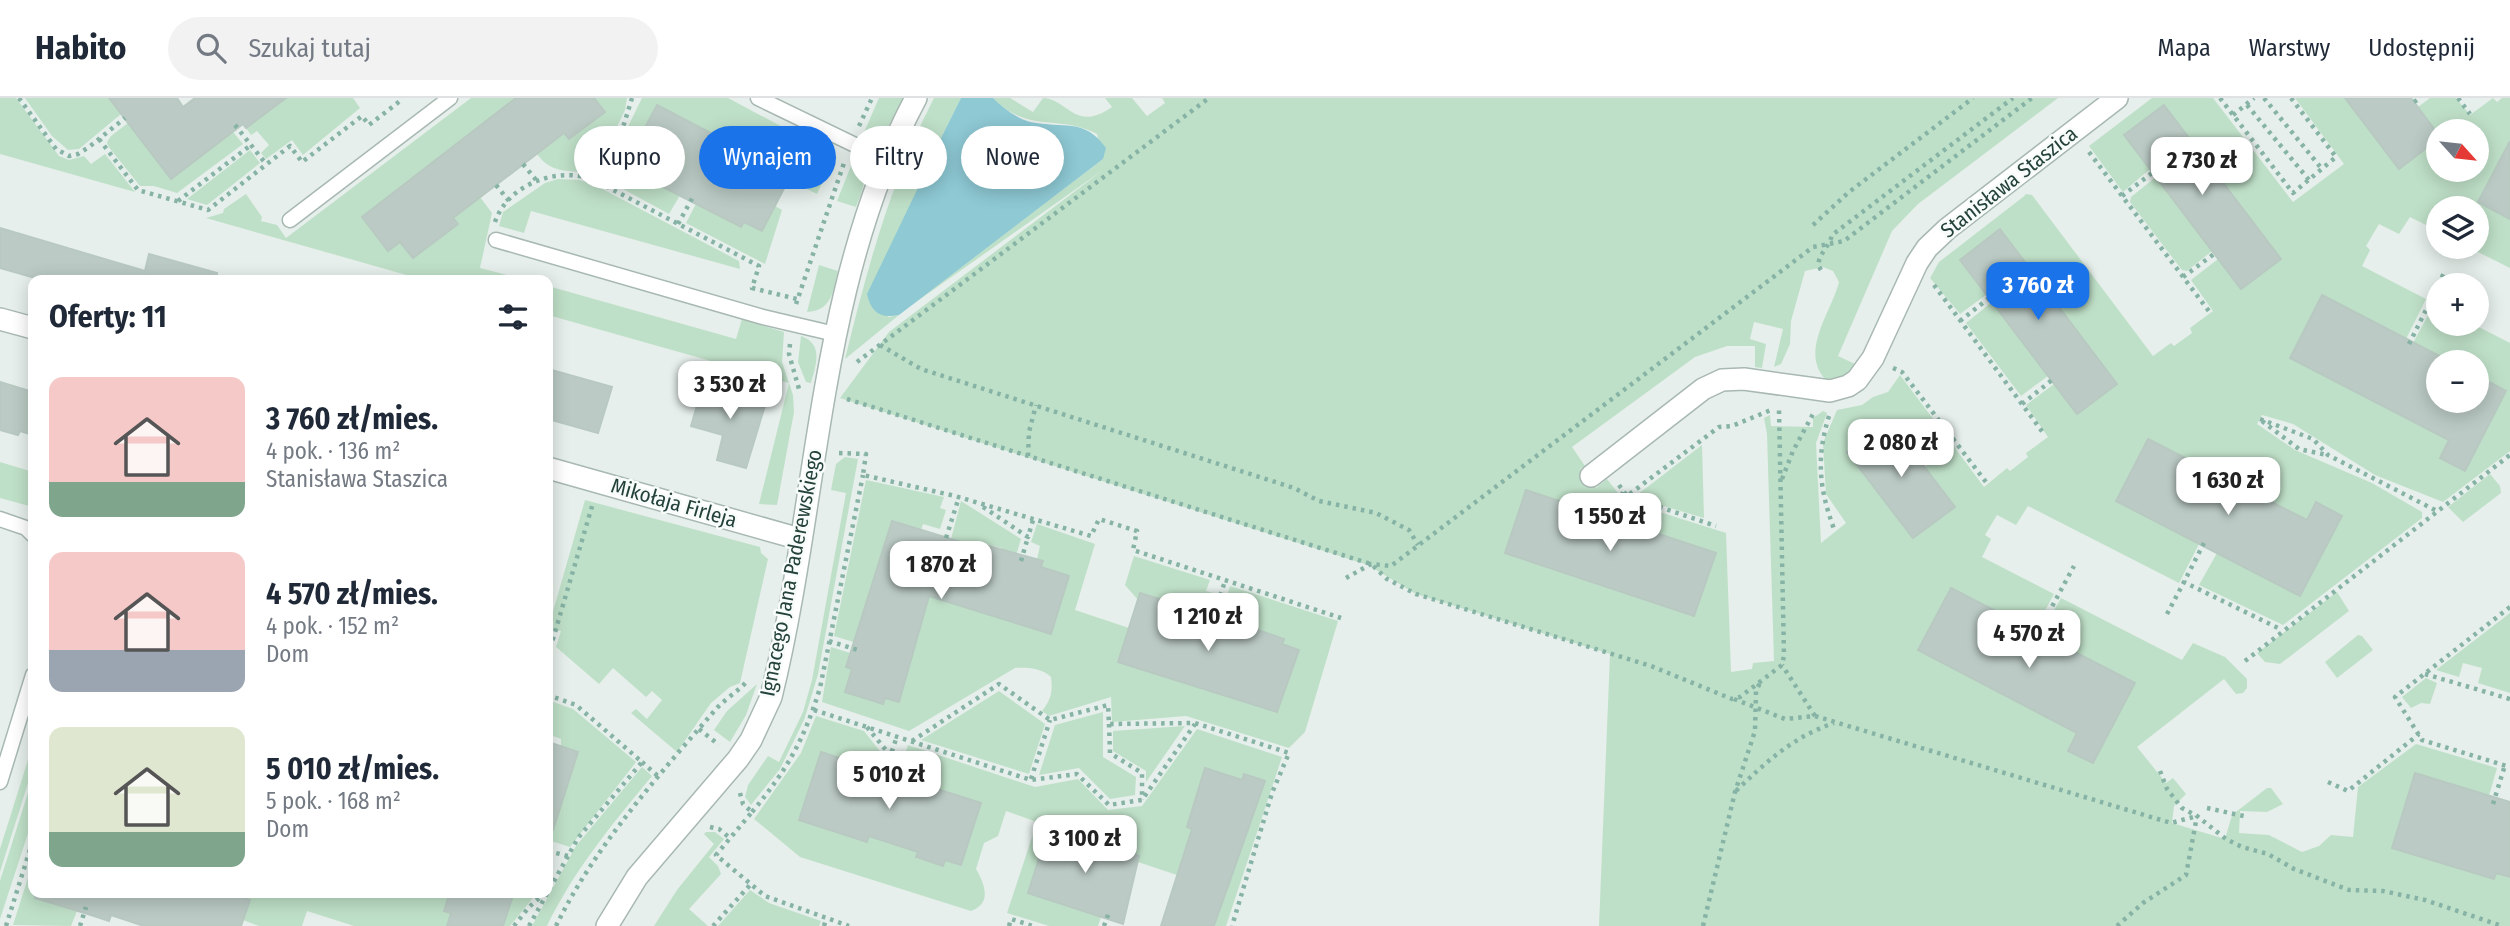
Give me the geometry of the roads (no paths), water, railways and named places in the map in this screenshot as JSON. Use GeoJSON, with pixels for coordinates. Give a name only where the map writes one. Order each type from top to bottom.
{"type":"FeatureCollection","features":[{"type":"Feature","properties":{"kind":"street","name":"Ignacego Jana Paderewskiego"},"geometry":{"type":"LineString","coordinates":[[902,126],[916,98]]}},
{"type":"Feature","properties":{"kind":"street","name":"Stanisława Staszica"},"geometry":{"type":"LineString","coordinates":[[1597,471],[1703,389],[1730,379],[1780,384],[1829,399],[1848,386],[1865,372],[1917,263],[1927,248],[1947,229],[2117,98]]}},
{"type":"Feature","properties":{"kind":"street","name":"Ignacego Jana Paderewskiego"},"geometry":{"type":"LineString","coordinates":[[607,926],[637,877],[738,759],[761,721],[777,672],[835,334],[877,189]]}},
{"type":"Feature","properties":{"kind":"street"},"geometry":{"type":"LineString","coordinates":[[0,319],[28,327]]}},
{"type":"Feature","properties":{"kind":"street","name":"Mikołaja Firleja"},"geometry":{"type":"LineString","coordinates":[[553,469],[800,539]]}},
{"type":"Feature","properties":{"kind":"lane"},"geometry":{"type":"LineString","coordinates":[[290,220],[450,98]]}},
{"type":"Feature","properties":{"kind":"lane"},"geometry":{"type":"LineString","coordinates":[[758,98],[850,143]]}},
{"type":"Feature","properties":{"kind":"lane"},"geometry":{"type":"LineString","coordinates":[[495,240],[763,317],[835,334]]}},
{"type":"Feature","properties":{"kind":"lane"},"geometry":{"type":"LineString","coordinates":[[0,519],[28,530]]}},
{"type":"Feature","properties":{"kind":"lane"},"geometry":{"type":"LineString","coordinates":[[0,782],[28,691]]}},
{"type":"Feature","properties":{"kind":"water"},"geometry":{"type":"Polygon","coordinates":[[[961,98],[993,98],[1010,112],[1030,122],[1072,126],[1081,128],[1098,138],[1106,148],[1103,159],[1064,189],[1064,126],[961,126],[961,189],[1064,189],[899,315],[882,315],[874,310],[867,294],[917,189],[947,189],[947,126],[961,98]]]}}]}
